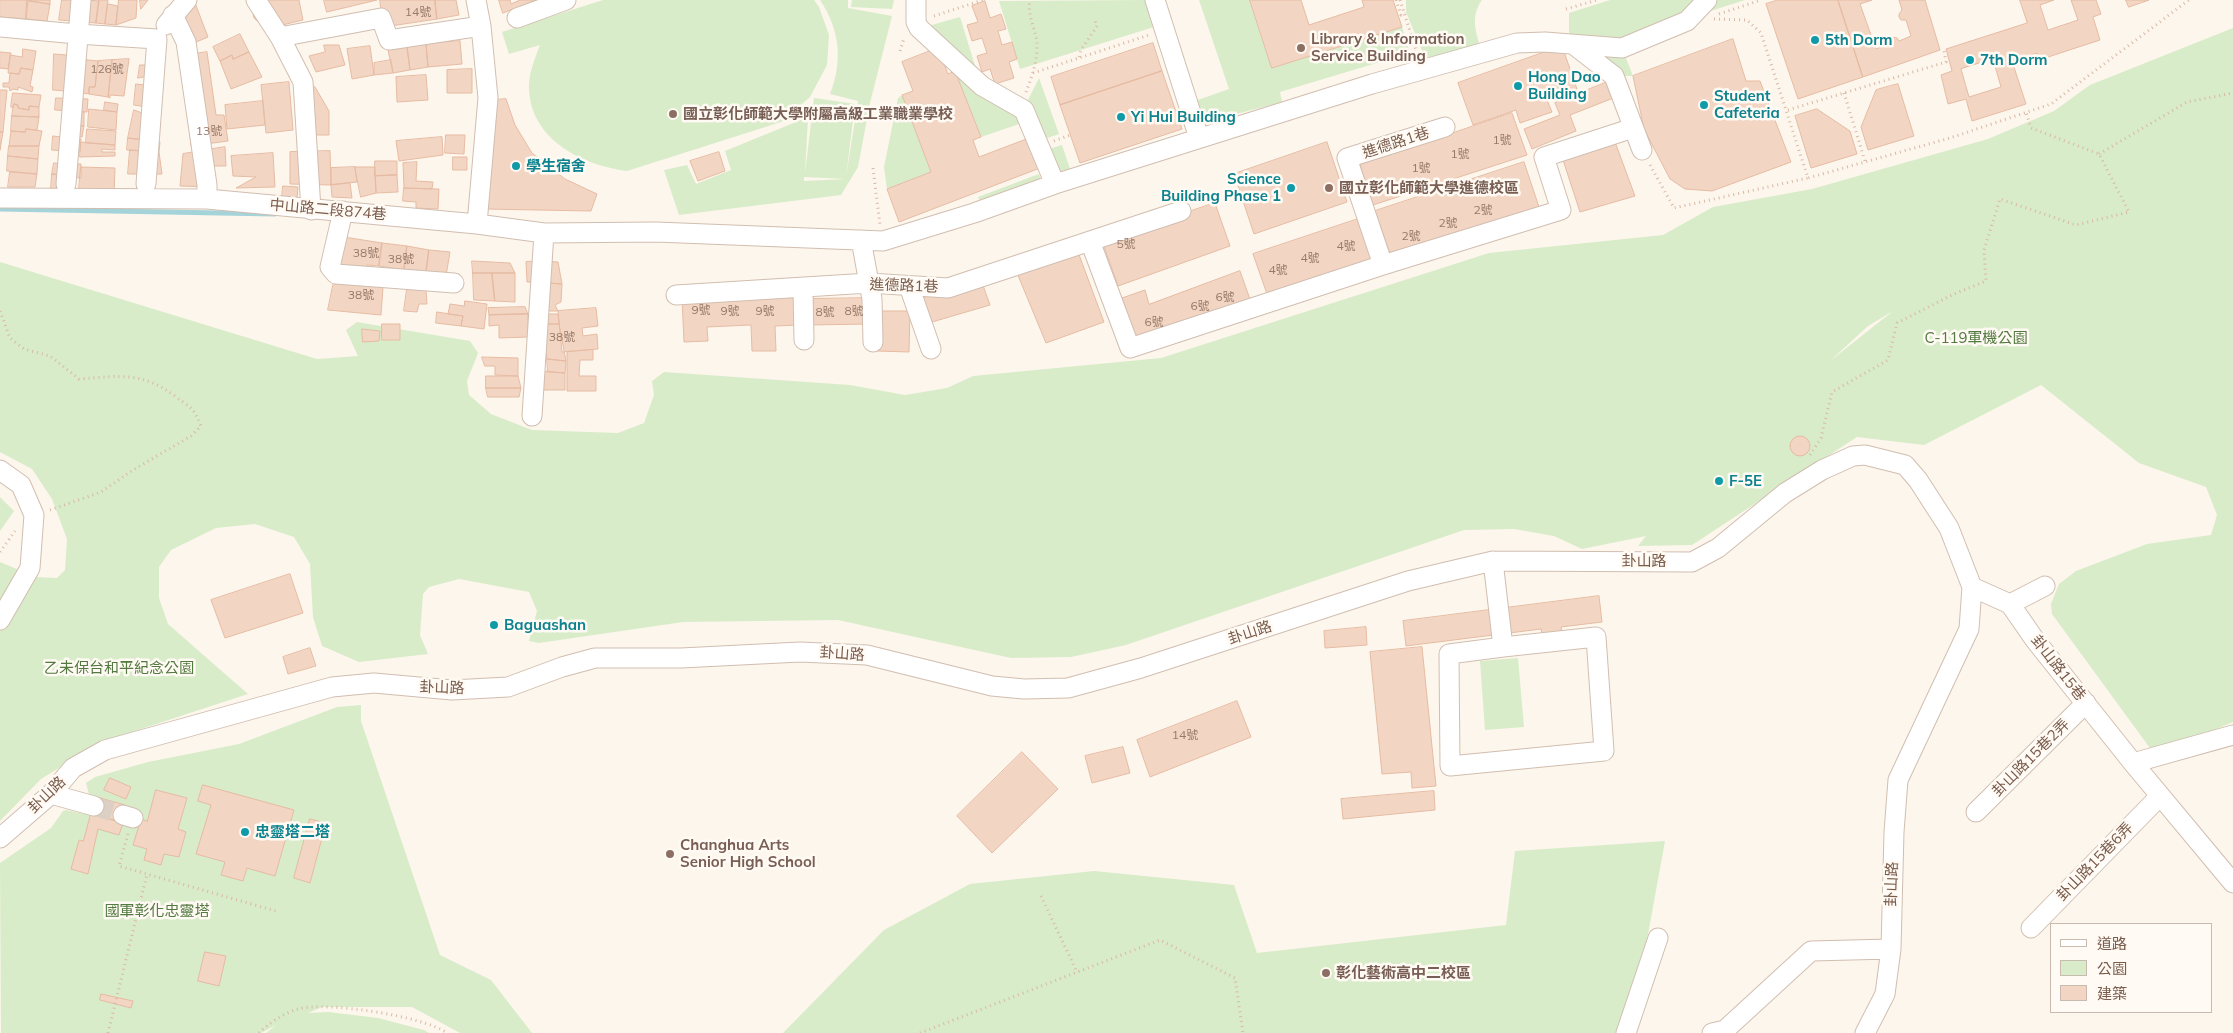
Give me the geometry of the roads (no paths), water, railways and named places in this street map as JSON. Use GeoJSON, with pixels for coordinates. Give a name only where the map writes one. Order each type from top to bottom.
{"type":"FeatureCollection","features":[{"type":"Feature","properties":{"kind":"street"},"geometry":{"type":"LineString","coordinates":[[66,184],[81,0]]}},
{"type":"Feature","properties":{"kind":"street"},"geometry":{"type":"LineString","coordinates":[[146,184],[157,39],[173,15],[187,0]]}},
{"type":"Feature","properties":{"kind":"street"},"geometry":{"type":"LineString","coordinates":[[256,0],[280,37],[303,82],[311,210]]}},
{"type":"Feature","properties":{"kind":"street"},"geometry":{"type":"LineString","coordinates":[[476,0],[482,26],[488,98],[477,224]]}},
{"type":"Feature","properties":{"kind":"street"},"geometry":{"type":"LineString","coordinates":[[517,18],[566,0]]}},
{"type":"Feature","properties":{"kind":"street"},"geometry":{"type":"LineString","coordinates":[[916,0],[916,22],[930,40],[982,86],[1024,110],[1055,184]]}},
{"type":"Feature","properties":{"kind":"street"},"geometry":{"type":"LineString","coordinates":[[1155,0],[1199,138]]}},
{"type":"Feature","properties":{"kind":"street","name":"中山路二段874巷"},"geometry":{"type":"LineString","coordinates":[[0,198],[207,192],[342,215],[477,224],[544,233],[656,232],[883,241],[974,214],[1055,184],[1372,84],[1524,42],[1622,48],[1687,21],[1707,9]]}},
{"type":"Feature","properties":{"kind":"street"},"geometry":{"type":"LineString","coordinates":[[173,15],[186,42],[207,192]]}},
{"type":"Feature","properties":{"kind":"street"},"geometry":{"type":"LineString","coordinates":[[280,37],[381,18],[389,40],[482,26]]}},
{"type":"Feature","properties":{"kind":"street"},"geometry":{"type":"LineString","coordinates":[[0,27],[157,39]]}},
{"type":"Feature","properties":{"kind":"street"},"geometry":{"type":"LineString","coordinates":[[1574,45],[1614,76],[1642,150]]}},
{"type":"Feature","properties":{"kind":"street","name":"進德路1巷"},"geometry":{"type":"LineString","coordinates":[[1383,265],[1347,158],[1445,127]]}},
{"type":"Feature","properties":{"kind":"street"},"geometry":{"type":"LineString","coordinates":[[1090,241],[1130,348],[1383,265],[1561,210],[1544,158],[1633,128]]}},
{"type":"Feature","properties":{"kind":"street","name":"進德路1巷"},"geometry":{"type":"LineString","coordinates":[[676,295],[869,284],[948,288],[1180,211]]}},
{"type":"Feature","properties":{"kind":"street"},"geometry":{"type":"LineString","coordinates":[[342,215],[330,267],[336,274],[454,283]]}},
{"type":"Feature","properties":{"kind":"street"},"geometry":{"type":"LineString","coordinates":[[532,416],[544,233]]}},
{"type":"Feature","properties":{"kind":"street"},"geometry":{"type":"LineString","coordinates":[[861,240],[872,299],[873,342]]}},
{"type":"Feature","properties":{"kind":"street"},"geometry":{"type":"LineString","coordinates":[[909,286],[931,349]]}},
{"type":"Feature","properties":{"kind":"street"},"geometry":{"type":"LineString","coordinates":[[803,288],[804,340]]}},
{"type":"Feature","properties":{"kind":"street","name":"卦山路"},"geometry":{"type":"LineString","coordinates":[[0,838],[51,794],[73,768],[106,750],[332,687],[374,683],[452,690],[508,687],[562,667],[595,658],[682,658],[800,652],[867,655],[992,686],[1024,689],[1068,688],[1141,668],[1408,581],[1493,560],[1692,562],[1718,548],[1785,493],[1807,479],[1853,456],[1865,455],[1905,465],[1918,480],[1949,528],[1972,588],[1969,629],[1898,780],[1894,832],[1891,949],[1885,994],[1865,1033]]}},
{"type":"Feature","properties":{"kind":"street"},"geometry":{"type":"LineString","coordinates":[[0,470],[21,486],[34,515],[30,568],[0,620]]}},
{"type":"Feature","properties":{"kind":"street"},"geometry":{"type":"LineString","coordinates":[[1493,560],[1503,648]]}},
{"type":"Feature","properties":{"kind":"street"},"geometry":{"type":"LineString","coordinates":[[1972,588],[2010,604],[2045,586]]}},
{"type":"Feature","properties":{"kind":"street","name":"卦山路15巷"},"geometry":{"type":"LineString","coordinates":[[2010,604],[2035,640],[2133,763],[2233,883]]}},
{"type":"Feature","properties":{"kind":"street"},"geometry":{"type":"LineString","coordinates":[[1596,637],[1604,751],[1450,766],[1449,654],[1503,648],[1596,637]]}},
{"type":"Feature","properties":{"kind":"street","name":"卦山路15巷2弄"},"geometry":{"type":"LineString","coordinates":[[1976,812],[2086,703]]}},
{"type":"Feature","properties":{"kind":"street"},"geometry":{"type":"LineString","coordinates":[[2133,763],[2233,735]]}},
{"type":"Feature","properties":{"kind":"street"},"geometry":{"type":"LineString","coordinates":[[51,794],[94,806]]}},
{"type":"Feature","properties":{"kind":"street","name":"卦山路15巷6弄"},"geometry":{"type":"LineString","coordinates":[[2031,928],[2160,796]]}},
{"type":"Feature","properties":{"kind":"street"},"geometry":{"type":"LineString","coordinates":[[1626,1033],[1658,938]]}},
{"type":"Feature","properties":{"kind":"street"},"geometry":{"type":"LineString","coordinates":[[1712,1033],[1725,1030],[1811,951],[1891,949]]}},
{"type":"Feature","properties":{"kind":"waterway"},"geometry":{"type":"LineString","coordinates":[[0,209],[275,214]]}},
{"type":"Feature","properties":{"kind":"tunnel"},"geometry":{"type":"LineString","coordinates":[[94,806],[123,815]]}},
{"type":"Feature","properties":{"kind":"place","name":"5th Dorm"},"geometry":{"type":"Point","coordinates":[1815,40]}},
{"type":"Feature","properties":{"kind":"place","name":"Library & Information Service Building"},"geometry":{"type":"Point","coordinates":[1301,48]}},
{"type":"Feature","properties":{"kind":"place","name":"7th Dorm"},"geometry":{"type":"Point","coordinates":[1970,60]}},
{"type":"Feature","properties":{"kind":"place","name":"Hong Dao Building"},"geometry":{"type":"Point","coordinates":[1518,86]}},
{"type":"Feature","properties":{"kind":"place","name":"Student Cafeteria"},"geometry":{"type":"Point","coordinates":[1704,105]}},
{"type":"Feature","properties":{"kind":"place","name":"國立彰化師範大學附屬高級工業職業學校"},"geometry":{"type":"Point","coordinates":[673,114]}},
{"type":"Feature","properties":{"kind":"place","name":"Yi Hui Building"},"geometry":{"type":"Point","coordinates":[1121,117]}},
{"type":"Feature","properties":{"kind":"place","name":"學生宿舍"},"geometry":{"type":"Point","coordinates":[516,166]}},
{"type":"Feature","properties":{"kind":"place","name":"Science Building Phase 1"},"geometry":{"type":"Point","coordinates":[1291,188]}},
{"type":"Feature","properties":{"kind":"place","name":"國立彰化師範大學進德校區"},"geometry":{"type":"Point","coordinates":[1329,188]}},
{"type":"Feature","properties":{"kind":"place","name":"F-5E"},"geometry":{"type":"Point","coordinates":[1719,481]}},
{"type":"Feature","properties":{"kind":"place","name":"Baguashan"},"geometry":{"type":"Point","coordinates":[494,625]}},
{"type":"Feature","properties":{"kind":"place","name":"忠靈塔二塔"},"geometry":{"type":"Point","coordinates":[245,832]}},
{"type":"Feature","properties":{"kind":"place","name":"Changhua Arts Senior High School"},"geometry":{"type":"Point","coordinates":[670,854]}},
{"type":"Feature","properties":{"kind":"place","name":"彰化藝術高中二校區"},"geometry":{"type":"Point","coordinates":[1326,973]}},
{"type":"Feature","properties":{"kind":"park label","name":"C-119軍機公園"},"geometry":{"type":"Point","coordinates":[1976,338]}},
{"type":"Feature","properties":{"kind":"park label","name":"乙未保台和平紀念公園"},"geometry":{"type":"Point","coordinates":[119,668]}},
{"type":"Feature","properties":{"kind":"park label","name":"國軍彰化忠靈塔"},"geometry":{"type":"Point","coordinates":[157,911]}}]}
